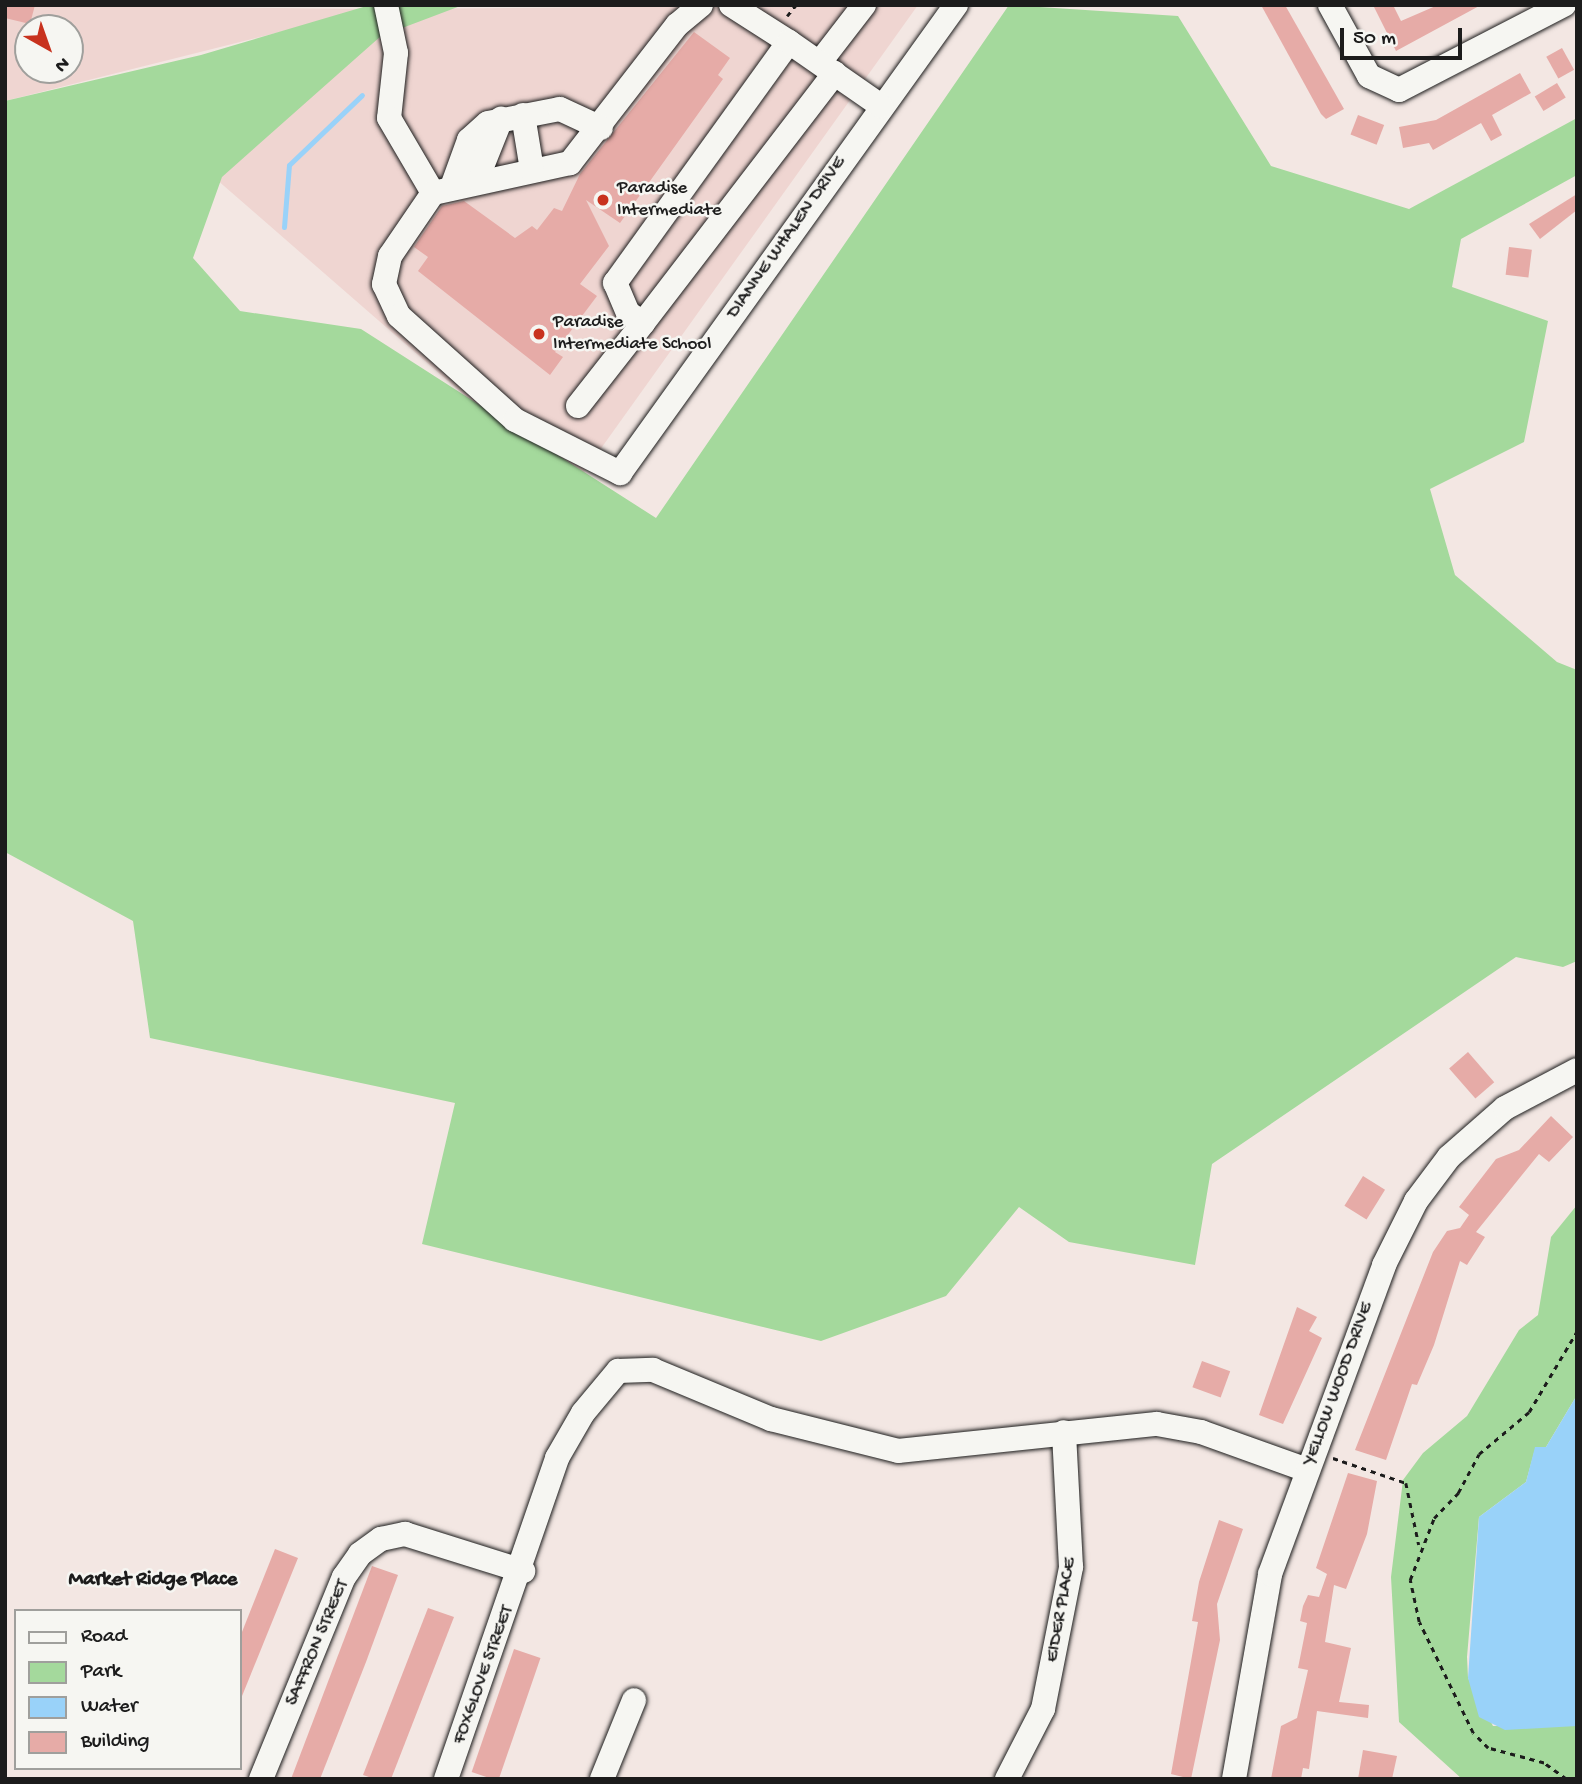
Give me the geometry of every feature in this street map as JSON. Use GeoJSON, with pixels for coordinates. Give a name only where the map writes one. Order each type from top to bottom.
{"type":"FeatureCollection","features":[{"type":"Feature","properties":{"kind":"street"},"geometry":{"type":"LineString","coordinates":[[386,5],[396,53],[389,118],[454,185]]}},
{"type":"Feature","properties":{"kind":"street"},"geometry":{"type":"LineString","coordinates":[[454,185],[570,163],[601,128],[677,25],[701,5]]}},
{"type":"Feature","properties":{"kind":"street"},"geometry":{"type":"LineString","coordinates":[[731,5],[786,31],[828,67],[881,106]]}},
{"type":"Feature","properties":{"kind":"street"},"geometry":{"type":"LineString","coordinates":[[578,406],[643,323],[828,67],[863,5]]}},
{"type":"Feature","properties":{"kind":"street","name":"DIANNE WHALEN DRIVE"},"geometry":{"type":"LineString","coordinates":[[454,185],[390,256],[386,298],[515,420],[581,448],[620,473],[956,5]]}},
{"type":"Feature","properties":{"kind":"street"},"geometry":{"type":"LineString","coordinates":[[1330,5],[1369,76],[1399,90],[1564,5]]}},
{"type":"Feature","properties":{"kind":"street"},"geometry":{"type":"LineString","coordinates":[[643,323],[628,313],[615,283],[786,31]]}},
{"type":"Feature","properties":{"kind":"street"},"geometry":{"type":"LineString","coordinates":[[454,185],[469,140],[512,117],[560,109],[601,128]]}},
{"type":"Feature","properties":{"kind":"street"},"geometry":{"type":"LineString","coordinates":[[512,117],[532,170]]}},
{"type":"Feature","properties":{"kind":"street","name":"YELLOW WOOD DRIVE"},"geometry":{"type":"LineString","coordinates":[[1234,1779],[1266,1585],[1378,1278],[1427,1186],[1485,1123],[1577,1070]]}},
{"type":"Feature","properties":{"kind":"street","name":"FOXGLOVE STREET"},"geometry":{"type":"LineString","coordinates":[[446,1779],[523,1571],[557,1458],[583,1413],[618,1371],[653,1370],[771,1419],[858,1445],[898,1451],[1063,1432]]}},
{"type":"Feature","properties":{"kind":"street"},"geometry":{"type":"LineString","coordinates":[[1063,1432],[1173,1425],[1310,1461]]}},
{"type":"Feature","properties":{"kind":"street","name":"EIDER PLACE"},"geometry":{"type":"LineString","coordinates":[[1007,1779],[1045,1701],[1071,1567],[1063,1432]]}},
{"type":"Feature","properties":{"kind":"street","name":"SAFFRON STREET"},"geometry":{"type":"LineString","coordinates":[[261,1779],[344,1577],[360,1554],[381,1539],[405,1534],[523,1571]]}},
{"type":"Feature","properties":{"kind":"street"},"geometry":{"type":"LineString","coordinates":[[602,1779],[634,1700]]}},
{"type":"Feature","properties":{"kind":"path"},"geometry":{"type":"LineString","coordinates":[[786,31],[796,5]]}},
{"type":"Feature","properties":{"kind":"path"},"geometry":{"type":"LineString","coordinates":[[1419,1546],[1479,1454],[1529,1412],[1577,1331]]}},
{"type":"Feature","properties":{"kind":"path"},"geometry":{"type":"LineString","coordinates":[[1310,1461],[1406,1483],[1419,1546],[1410,1600],[1456,1689],[1466,1723],[1488,1748],[1544,1763],[1566,1779]]}},
{"type":"Feature","properties":{"kind":"shaded area","name":"Paradise Intermediate School"},"geometry":{"type":"Polygon","coordinates":[[[5,5],[369,9],[918,5],[572,489],[216,179],[368,10],[84,81],[84,14],[14,14],[14,84],[73,84],[5,101],[5,5]]]}},
{"type":"Feature","properties":{"kind":"green space"},"geometry":{"type":"Polygon","coordinates":[[[370,5],[463,5],[381,36],[222,177],[193,258],[240,311],[361,329],[656,518],[1009,5],[1178,16],[1271,166],[1409,209],[1577,118],[1577,175],[1461,239],[1452,287],[1548,321],[1524,442],[1430,489],[1455,575],[1557,662],[1577,670],[1577,961],[1563,967],[1516,957],[1212,1164],[1195,1265],[1069,1242],[1019,1207],[946,1296],[821,1341],[422,1244],[455,1103],[150,1038],[133,921],[5,852],[5,101],[201,55],[370,5]]]}},
{"type":"Feature","properties":{"kind":"green space"},"geometry":{"type":"Polygon","coordinates":[[[1577,1205],[1577,1395],[1546,1447],[1534,1453],[1526,1482],[1479,1517],[1467,1657],[1468,1678],[1493,1726],[1577,1726],[1577,1779],[1462,1779],[1399,1722],[1391,1577],[1403,1480],[1423,1453],[1467,1416],[1519,1330],[1538,1315],[1551,1237],[1577,1205]]]}},
{"type":"Feature","properties":{"kind":"water"},"geometry":{"type":"Polygon","coordinates":[[[1577,1395],[1577,1726],[1505,1730],[1479,1717],[1468,1678],[1479,1517],[1526,1482],[1535,1447],[1546,1447],[1577,1395]]]}},
{"type":"Feature","properties":{"kind":"building"},"geometry":{"type":"Polygon","coordinates":[[[5,5],[35,5],[33,14],[14,14],[14,20],[5,18],[5,5]]]}},
{"type":"Feature","properties":{"kind":"building"},"geometry":{"type":"Polygon","coordinates":[[[1261,5],[1285,5],[1344,109],[1326,119],[1321,114],[1261,5]]]}},
{"type":"Feature","properties":{"kind":"building"},"geometry":{"type":"Polygon","coordinates":[[[1373,5],[1393,5],[1401,21],[1438,5],[1481,5],[1396,51],[1373,5]]]}},
{"type":"Feature","properties":{"kind":"building","name":"Paradise Intermediate"},"geometry":{"type":"Polygon","coordinates":[[[694,32],[730,58],[718,75],[723,79],[620,223],[586,200],[609,246],[580,284],[597,296],[555,352],[563,357],[550,375],[418,271],[428,257],[414,247],[442,206],[464,201],[515,238],[532,226],[537,230],[554,208],[562,211],[580,174],[694,32]]]}},
{"type":"Feature","properties":{"kind":"building"},"geometry":{"type":"Polygon","coordinates":[[[1562,48],[1574,70],[1558,79],[1546,57],[1562,48]]]}},
{"type":"Feature","properties":{"kind":"building"},"geometry":{"type":"Polygon","coordinates":[[[1520,73],[1531,93],[1492,115],[1502,135],[1491,141],[1481,123],[1433,150],[1429,143],[1403,148],[1399,127],[1436,120],[1520,73]]]}},
{"type":"Feature","properties":{"kind":"building"},"geometry":{"type":"Polygon","coordinates":[[[1557,83],[1566,98],[1543,111],[1535,96],[1557,83]]]}},
{"type":"Feature","properties":{"kind":"building"},"geometry":{"type":"Polygon","coordinates":[[[1358,115],[1384,125],[1377,145],[1350,135],[1358,115]]]}},
{"type":"Feature","properties":{"kind":"building"},"geometry":{"type":"Polygon","coordinates":[[[1577,194],[1577,210],[1540,239],[1529,224],[1577,194]]]}},
{"type":"Feature","properties":{"kind":"building"},"geometry":{"type":"Polygon","coordinates":[[[1509,247],[1532,250],[1528,278],[1506,275],[1509,247]]]}},
{"type":"Feature","properties":{"kind":"building"},"geometry":{"type":"Polygon","coordinates":[[[1468,1052],[1494,1082],[1475,1099],[1449,1068],[1468,1052]]]}},
{"type":"Feature","properties":{"kind":"building"},"geometry":{"type":"Polygon","coordinates":[[[1551,1116],[1573,1137],[1549,1162],[1539,1154],[1476,1232],[1485,1237],[1467,1265],[1460,1261],[1434,1345],[1417,1385],[1412,1384],[1386,1460],[1355,1450],[1433,1252],[1447,1231],[1460,1228],[1469,1215],[1459,1207],[1496,1159],[1519,1150],[1551,1116]]]}},
{"type":"Feature","properties":{"kind":"building"},"geometry":{"type":"Polygon","coordinates":[[[1363,1176],[1385,1190],[1367,1219],[1344,1206],[1363,1176]]]}},
{"type":"Feature","properties":{"kind":"building"},"geometry":{"type":"Polygon","coordinates":[[[1297,1307],[1317,1317],[1309,1331],[1322,1338],[1283,1424],[1259,1415],[1297,1307]]]}},
{"type":"Feature","properties":{"kind":"building"},"geometry":{"type":"Polygon","coordinates":[[[1202,1361],[1230,1371],[1221,1398],[1192,1387],[1202,1361]]]}},
{"type":"Feature","properties":{"kind":"building"},"geometry":{"type":"Polygon","coordinates":[[[1348,1473],[1377,1481],[1367,1534],[1346,1589],[1334,1585],[1325,1642],[1351,1648],[1339,1702],[1369,1705],[1368,1718],[1317,1711],[1309,1769],[1303,1768],[1301,1779],[1271,1779],[1281,1726],[1297,1718],[1308,1670],[1298,1668],[1307,1623],[1300,1621],[1303,1606],[1308,1595],[1319,1597],[1327,1574],[1316,1568],[1348,1473]]]}},
{"type":"Feature","properties":{"kind":"building"},"geometry":{"type":"Polygon","coordinates":[[[1219,1520],[1243,1529],[1217,1604],[1220,1640],[1191,1779],[1171,1774],[1198,1622],[1192,1621],[1199,1582],[1219,1520]]]}},
{"type":"Feature","properties":{"kind":"building"},"geometry":{"type":"Polygon","coordinates":[[[275,1549],[298,1558],[242,1696],[242,1632],[275,1549]]]}},
{"type":"Feature","properties":{"kind":"building"},"geometry":{"type":"Polygon","coordinates":[[[372,1566],[398,1575],[366,1662],[320,1779],[291,1779],[372,1566]]]}},
{"type":"Feature","properties":{"kind":"building"},"geometry":{"type":"Polygon","coordinates":[[[428,1608],[454,1617],[391,1779],[375,1779],[363,1775],[428,1608]]]}},
{"type":"Feature","properties":{"kind":"building"},"geometry":{"type":"Polygon","coordinates":[[[514,1649],[540,1658],[499,1779],[472,1772],[514,1649]]]}},
{"type":"Feature","properties":{"kind":"building"},"geometry":{"type":"Polygon","coordinates":[[[1363,1750],[1397,1756],[1392,1779],[1358,1779],[1363,1750]]]}},
{"type":"Feature","properties":{"kind":"waterway"},"geometry":{"type":"LineString","coordinates":[[284,227],[289,165],[362,95]]}},
{"type":"Feature","properties":{"kind":"place","name":"Paradise Intermediate"},"geometry":{"type":"Point","coordinates":[603,200]}},
{"type":"Feature","properties":{"kind":"place","name":"Paradise Intermediate School"},"geometry":{"type":"Point","coordinates":[539,334]}},
{"type":"Feature","properties":{"kind":"district","name":"Market Ridge Place"},"geometry":{"type":"Point","coordinates":[153,1581]}}]}
